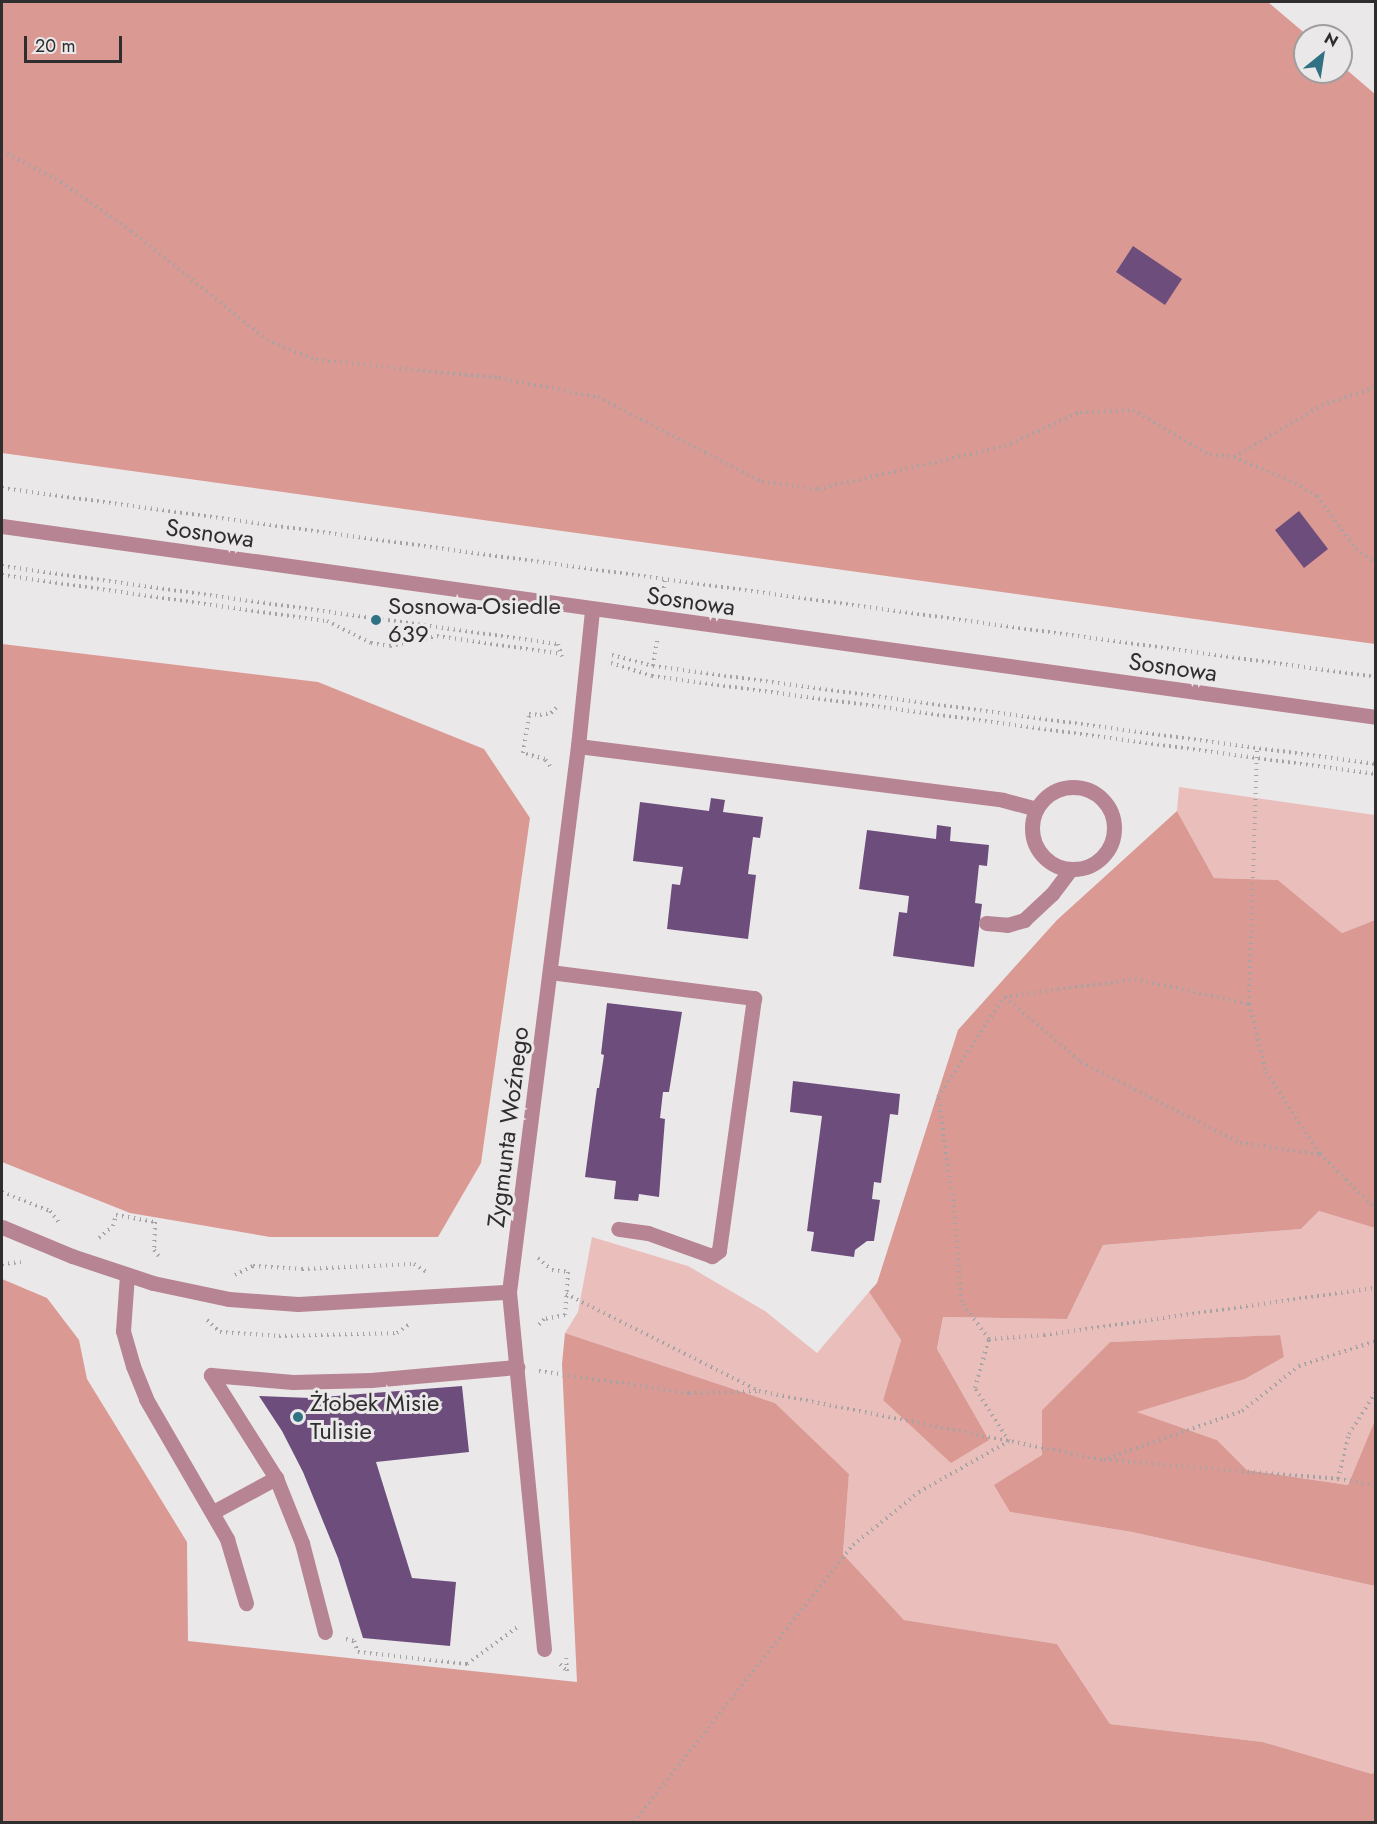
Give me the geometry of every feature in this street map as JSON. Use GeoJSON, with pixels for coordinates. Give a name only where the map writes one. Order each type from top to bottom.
{"type":"FeatureCollection","features":[{"type":"Feature","properties":{"kind":"street","name":"Sosnowa"},"geometry":{"type":"LineString","coordinates":[[2,526],[592,610],[1376,717]]}},
{"type":"Feature","properties":{"kind":"street","name":"Zygmunta Woźnego"},"geometry":{"type":"LineString","coordinates":[[544,1650],[509,1292],[578,746],[592,610]]}},
{"type":"Feature","properties":{"kind":"street"},"geometry":{"type":"LineString","coordinates":[[578,746],[1003,800],[1036,809]]}},
{"type":"Feature","properties":{"kind":"street"},"geometry":{"type":"LineString","coordinates":[[1077,786],[1092,791],[1105,801],[1114,823],[1111,847],[1101,860],[1086,868],[1070,870],[1054,866],[1041,855],[1034,841],[1032,825],[1036,809],[1046,796],[1060,788],[1077,786]]}},
{"type":"Feature","properties":{"kind":"street"},"geometry":{"type":"LineString","coordinates":[[986,923],[1007,925],[1024,920],[1052,894],[1070,870]]}},
{"type":"Feature","properties":{"kind":"street"},"geometry":{"type":"LineString","coordinates":[[550,972],[754,998],[720,1251],[712,1256],[648,1233],[618,1228]]}},
{"type":"Feature","properties":{"kind":"street"},"geometry":{"type":"LineString","coordinates":[[2,1227],[127,1275],[228,1299],[298,1304],[509,1292]]}},
{"type":"Feature","properties":{"kind":"street"},"geometry":{"type":"LineString","coordinates":[[127,1275],[123,1331],[133,1366],[146,1399],[227,1539],[246,1603]]}},
{"type":"Feature","properties":{"kind":"street"},"geometry":{"type":"LineString","coordinates":[[325,1632],[302,1543],[276,1478],[211,1375],[293,1382],[360,1380],[517,1367]]}},
{"type":"Feature","properties":{"kind":"street"},"geometry":{"type":"LineString","coordinates":[[213,1512],[276,1478]]}},
{"type":"Feature","properties":{"kind":"path"},"geometry":{"type":"LineString","coordinates":[[2,151],[61,182],[132,231],[267,340],[316,360],[499,378],[598,398],[762,482],[818,489],[1005,446],[1080,412],[1133,410],[1210,455],[1234,457],[1295,483],[1317,496],[1356,549],[1376,563]]}},
{"type":"Feature","properties":{"kind":"path"},"geometry":{"type":"LineString","coordinates":[[1234,457],[1322,405],[1376,387]]}},
{"type":"Feature","properties":{"kind":"path"},"geometry":{"type":"LineString","coordinates":[[2,488],[1376,677]]}},
{"type":"Feature","properties":{"kind":"path"},"geometry":{"type":"LineString","coordinates":[[2,566],[558,644],[566,665],[585,663]]}},
{"type":"Feature","properties":{"kind":"path"},"geometry":{"type":"LineString","coordinates":[[2,575],[327,621],[372,643],[390,646],[437,636],[561,654],[605,671],[613,653],[653,666],[1376,764]]}},
{"type":"Feature","properties":{"kind":"path"},"geometry":{"type":"LineString","coordinates":[[608,662],[652,676],[1376,774]]}},
{"type":"Feature","properties":{"kind":"path"},"geometry":{"type":"LineString","coordinates":[[552,768],[545,759],[523,753],[529,714],[551,713],[560,705]]}},
{"type":"Feature","properties":{"kind":"path"},"geometry":{"type":"LineString","coordinates":[[1257,748],[1249,1004],[1266,1072],[1320,1154],[1376,1209]]}},
{"type":"Feature","properties":{"kind":"path"},"geometry":{"type":"LineString","coordinates":[[989,1340],[961,1302],[954,1207],[938,1097],[1004,997],[1135,979],[1249,1004]]}},
{"type":"Feature","properties":{"kind":"path"},"geometry":{"type":"LineString","coordinates":[[1004,997],[1081,1062],[1240,1143],[1320,1154]]}},
{"type":"Feature","properties":{"kind":"path"},"geometry":{"type":"LineString","coordinates":[[2,1192],[50,1212],[64,1229]]}},
{"type":"Feature","properties":{"kind":"path"},"geometry":{"type":"LineString","coordinates":[[89,1239],[100,1238],[107,1233],[116,1215],[155,1222],[154,1250],[165,1261]]}},
{"type":"Feature","properties":{"kind":"path"},"geometry":{"type":"LineString","coordinates":[[535,1250],[543,1265],[552,1270],[568,1272],[564,1315],[544,1319],[535,1333]]}},
{"type":"Feature","properties":{"kind":"path"},"geometry":{"type":"LineString","coordinates":[[232,1276],[253,1266],[302,1269],[414,1264],[433,1275]]}},
{"type":"Feature","properties":{"kind":"path"},"geometry":{"type":"LineString","coordinates":[[989,1340],[1044,1335],[1376,1288]]}},
{"type":"Feature","properties":{"kind":"path"},"geometry":{"type":"LineString","coordinates":[[566,1294],[759,1391]]}},
{"type":"Feature","properties":{"kind":"path"},"geometry":{"type":"LineString","coordinates":[[989,1340],[975,1388],[1009,1441]]}},
{"type":"Feature","properties":{"kind":"path"},"geometry":{"type":"LineString","coordinates":[[1104,1460],[1242,1411],[1299,1366],[1376,1341]]}},
{"type":"Feature","properties":{"kind":"path"},"geometry":{"type":"LineString","coordinates":[[536,1362],[538,1382]]}},
{"type":"Feature","properties":{"kind":"path"},"geometry":{"type":"LineString","coordinates":[[537,1370],[689,1393],[759,1391],[1104,1460],[1338,1479],[1376,1485]]}},
{"type":"Feature","properties":{"kind":"path"},"geometry":{"type":"LineString","coordinates":[[1338,1479],[1349,1434],[1376,1392]]}},
{"type":"Feature","properties":{"kind":"path"},"geometry":{"type":"LineString","coordinates":[[634,1822],[853,1545],[919,1492],[1009,1441]]}},
{"type":"Feature","properties":{"kind":"path"},"geometry":{"type":"LineString","coordinates":[[325,1632],[354,1641],[358,1652],[467,1664],[524,1623],[542,1623]]}},
{"type":"Feature","properties":{"kind":"path"},"geometry":{"type":"LineString","coordinates":[[544,1650],[567,1671],[565,1648]]}},
{"type":"Feature","properties":{"kind":"shaded area"},"geometry":{"type":"Polygon","coordinates":[[[2,2],[1268,2],[1294,24],[1293,84],[1353,84],[1353,75],[1375,94],[1375,644],[2,453],[2,2]]]}},
{"type":"Feature","properties":{"kind":"shaded area"},"geometry":{"type":"Polygon","coordinates":[[[2,644],[318,682],[484,749],[530,818],[481,1163],[438,1237],[270,1237],[130,1213],[2,1162],[2,644]]]}},
{"type":"Feature","properties":{"kind":"shaded area"},"geometry":{"type":"Polygon","coordinates":[[[1179,787],[1375,815],[1375,920],[1342,933],[1278,880],[1214,878],[1177,811],[1179,787]]]}},
{"type":"Feature","properties":{"kind":"shaded area"},"geometry":{"type":"Polygon","coordinates":[[[1177,811],[1214,878],[1278,880],[1342,933],[1375,920],[1375,1228],[1319,1211],[1301,1229],[1103,1245],[1067,1319],[943,1317],[937,1349],[989,1440],[951,1463],[883,1400],[901,1340],[869,1292],[877,1283],[958,1030],[1057,920],[1177,811]]]}},
{"type":"Feature","properties":{"kind":"shaded area"},"geometry":{"type":"Polygon","coordinates":[[[1319,1211],[1375,1228],[1375,1420],[1348,1485],[1247,1470],[1217,1440],[1136,1412],[1245,1379],[1284,1357],[1279,1335],[1110,1342],[1042,1410],[1042,1455],[1010,1512],[1132,1532],[1375,1586],[1375,1771],[1372,1774],[1263,1742],[1110,1724],[1057,1644],[904,1620],[843,1554],[849,1474],[775,1403],[565,1333],[578,1312],[592,1237],[688,1266],[765,1311],[817,1353],[869,1292],[901,1340],[883,1400],[989,1440],[937,1349],[943,1317],[1067,1319],[1103,1245],[1301,1229],[1319,1211]]]}},
{"type":"Feature","properties":{"kind":"shaded area"},"geometry":{"type":"Polygon","coordinates":[[[2,1279],[47,1298],[79,1340],[87,1379],[187,1542],[188,1641],[577,1682],[562,1364],[565,1333],[775,1403],[849,1474],[843,1554],[904,1620],[1057,1644],[1110,1724],[1263,1742],[1372,1774],[1375,1771],[1375,1822],[2,1822],[2,1279]]]}},
{"type":"Feature","properties":{"kind":"shaded area"},"geometry":{"type":"Polygon","coordinates":[[[1280,1335],[1284,1357],[1245,1379],[1137,1412],[1217,1440],[1247,1470],[1348,1485],[1375,1420],[1375,1586],[1132,1532],[1010,1512],[994,1485],[1042,1455],[1042,1410],[1110,1342],[1280,1335]]]}},
{"type":"Feature","properties":{"kind":"building"},"geometry":{"type":"Polygon","coordinates":[[[1133,246],[1182,279],[1165,305],[1116,272],[1133,246]]]}},
{"type":"Feature","properties":{"kind":"building"},"geometry":{"type":"Polygon","coordinates":[[[1299,511],[1328,549],[1304,568],[1275,530],[1299,511]]]}},
{"type":"Feature","properties":{"kind":"building"},"geometry":{"type":"Polygon","coordinates":[[[711,798],[725,800],[723,812],[763,817],[760,838],[753,837],[748,874],[756,875],[748,939],[667,929],[672,884],[680,885],[683,867],[633,861],[640,802],[709,811],[711,798]]]}},
{"type":"Feature","properties":{"kind":"building"},"geometry":{"type":"Polygon","coordinates":[[[937,825],[951,827],[950,841],[989,845],[987,866],[979,865],[975,903],[982,904],[974,967],[893,956],[899,912],[907,913],[909,896],[859,889],[867,830],[936,839],[937,825]]]}},
{"type":"Feature","properties":{"kind":"building"},"geometry":{"type":"Polygon","coordinates":[[[607,1003],[682,1012],[669,1092],[663,1092],[660,1118],[665,1119],[659,1197],[639,1194],[638,1201],[614,1199],[616,1181],[585,1177],[597,1088],[599,1088],[604,1055],[601,1054],[607,1003]]]}},
{"type":"Feature","properties":{"kind":"building"},"geometry":{"type":"Polygon","coordinates":[[[793,1081],[900,1094],[898,1115],[890,1114],[881,1183],[874,1182],[872,1199],[880,1200],[874,1241],[867,1241],[855,1250],[854,1257],[811,1251],[814,1232],[807,1231],[822,1116],[790,1112],[793,1081]]]}},
{"type":"Feature","properties":{"kind":"building"},"geometry":{"type":"Polygon","coordinates":[[[462,1386],[469,1452],[376,1462],[412,1578],[456,1582],[450,1646],[363,1638],[338,1558],[303,1472],[282,1431],[259,1396],[310,1398],[462,1386]]]}},
{"type":"Feature","properties":{"kind":"place","name":"Sosnowa-Osiedle 639"},"geometry":{"type":"Point","coordinates":[376,620]}},
{"type":"Feature","properties":{"kind":"place","name":"Żłobek Misie Tulisie"},"geometry":{"type":"Point","coordinates":[298,1417]}}]}
